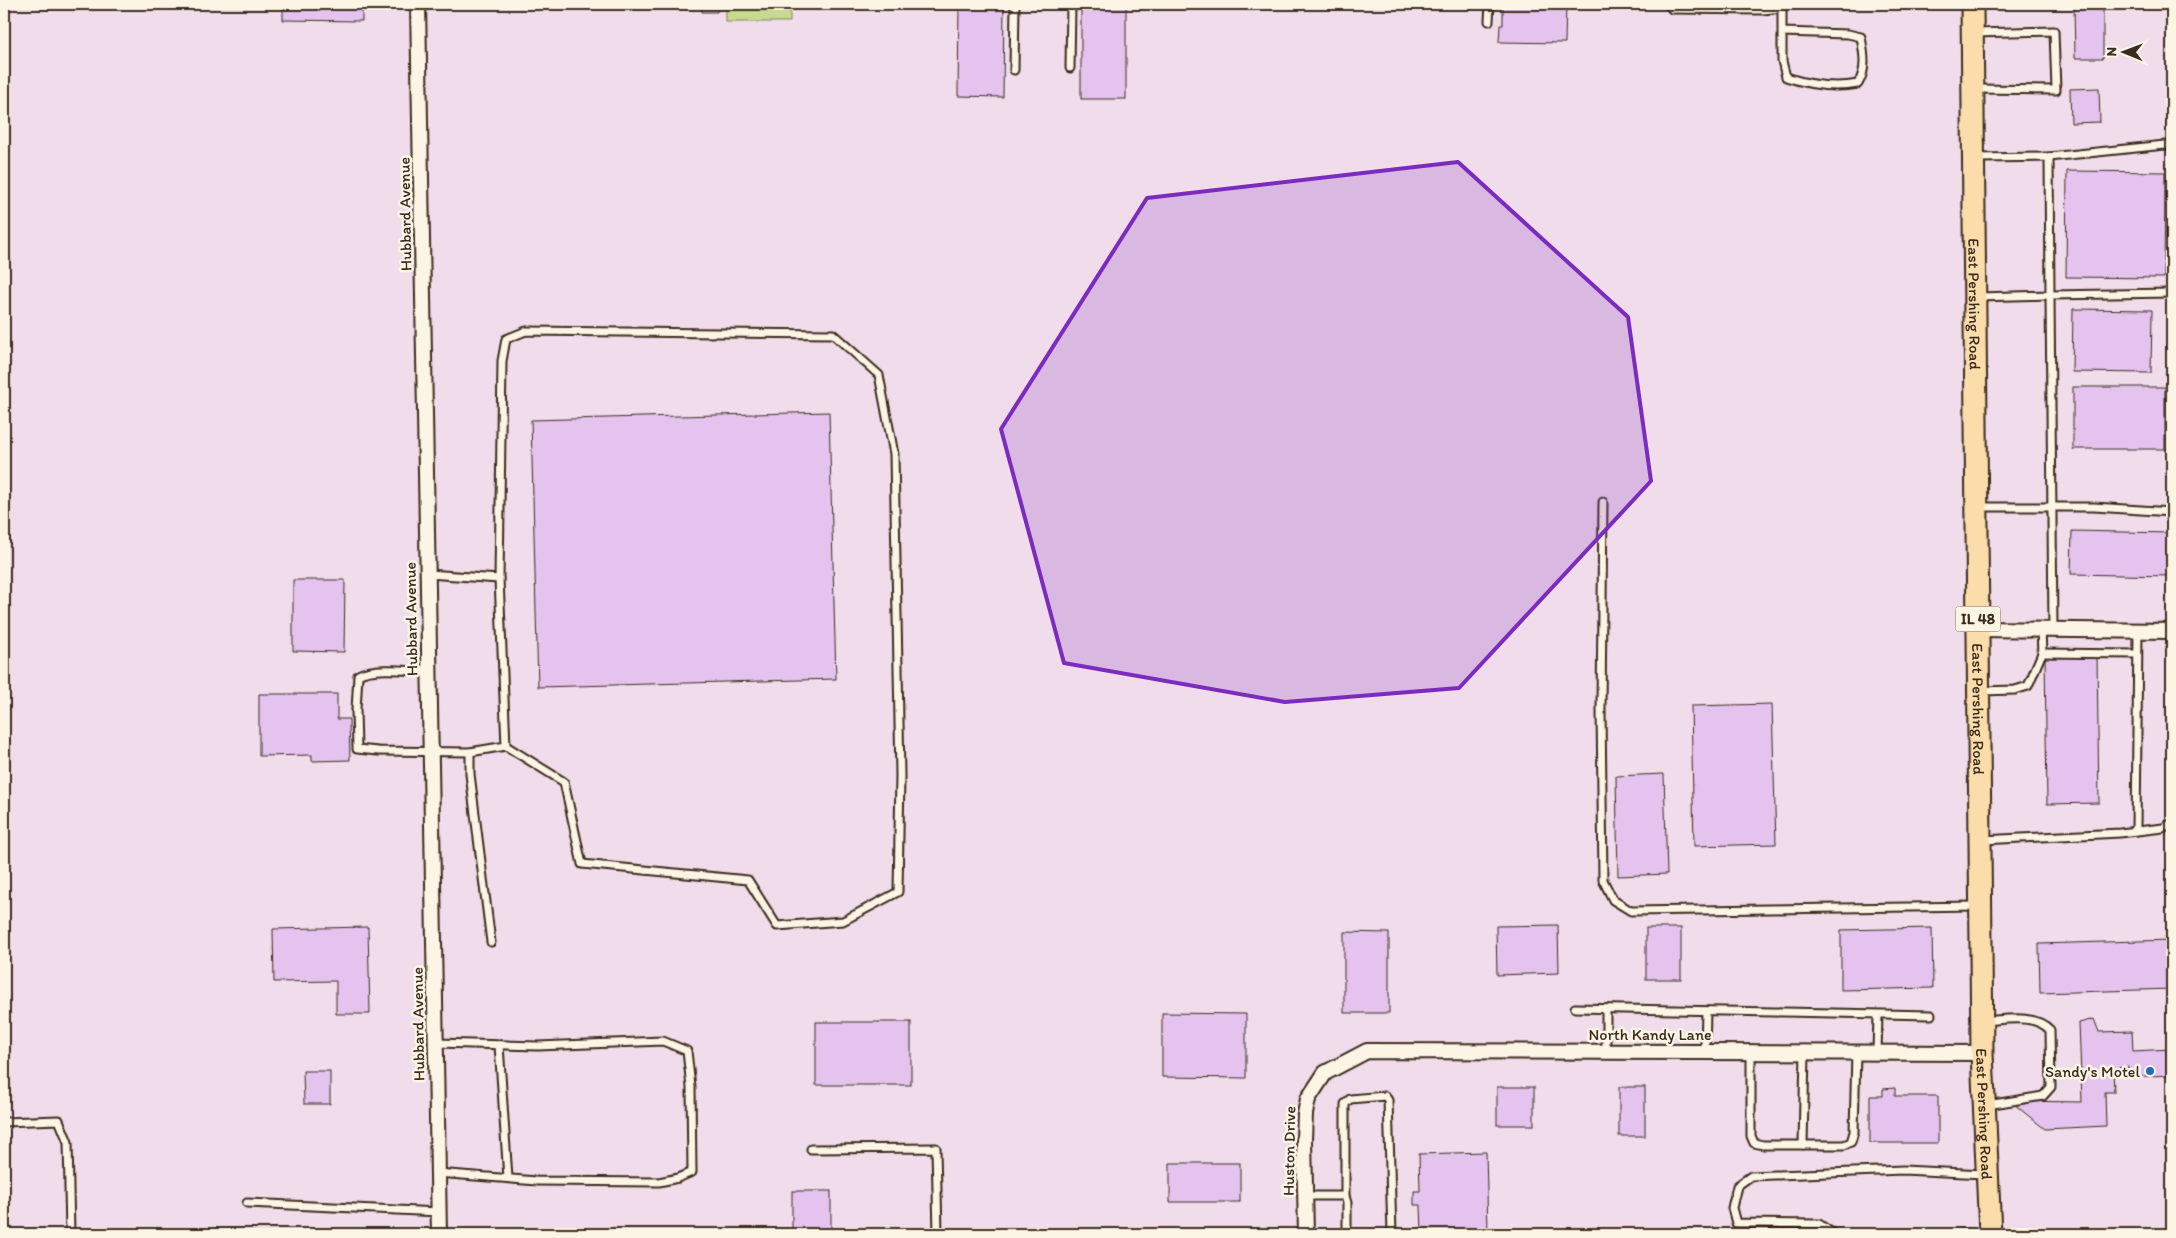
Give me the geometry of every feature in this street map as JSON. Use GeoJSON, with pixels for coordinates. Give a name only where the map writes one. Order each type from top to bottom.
{"type":"FeatureCollection","features":[{"type":"Feature","properties":{"kind":"main road","name":"East Pershing Road"},"geometry":{"type":"LineString","coordinates":[[1972,4],[1981,1021],[1990,1234]]}},
{"type":"Feature","properties":{"kind":"street","name":"Hubbard Avenue"},"geometry":{"type":"LineString","coordinates":[[418,4],[439,1234]]}},
{"type":"Feature","properties":{"kind":"street"},"geometry":{"type":"LineString","coordinates":[[1978,629],[2172,631]]}},
{"type":"Feature","properties":{"kind":"street","name":"North Kandy Lane"},"geometry":{"type":"LineString","coordinates":[[1325,1073],[1367,1051],[1982,1053]]}},
{"type":"Feature","properties":{"kind":"street","name":"Huston Drive"},"geometry":{"type":"LineString","coordinates":[[1306,1234],[1305,1114],[1308,1098],[1325,1073]]}},
{"type":"Feature","properties":{"kind":"lane"},"geometry":{"type":"LineString","coordinates":[[1014,70],[1015,4]]}},
{"type":"Feature","properties":{"kind":"lane"},"geometry":{"type":"LineString","coordinates":[[1070,68],[1071,4]]}},
{"type":"Feature","properties":{"kind":"lane"},"geometry":{"type":"LineString","coordinates":[[1489,21],[1490,4]]}},
{"type":"Feature","properties":{"kind":"lane"},"geometry":{"type":"LineString","coordinates":[[1668,4],[1672,9],[1763,10],[1782,6],[1782,32],[1782,61],[1786,78],[1811,85],[1846,87],[1858,84],[1862,78],[1865,62],[1861,38],[1848,34],[1782,32]]}},
{"type":"Feature","properties":{"kind":"lane"},"geometry":{"type":"LineString","coordinates":[[1973,33],[2054,31],[2056,90],[1974,90]]}},
{"type":"Feature","properties":{"kind":"lane"},"geometry":{"type":"LineString","coordinates":[[1974,158],[2049,158],[2165,145],[2172,147]]}},
{"type":"Feature","properties":{"kind":"lane"},"geometry":{"type":"LineString","coordinates":[[1978,692],[2016,690],[2028,686],[2042,653],[2047,630],[2053,507],[2049,158]]}},
{"type":"Feature","properties":{"kind":"lane"},"geometry":{"type":"LineString","coordinates":[[1975,298],[2050,294],[2172,293]]}},
{"type":"Feature","properties":{"kind":"lane"},"geometry":{"type":"LineString","coordinates":[[429,672],[375,670],[365,671],[358,675],[356,749],[470,752],[506,746],[564,782],[582,864],[748,880],[777,926],[843,922],[898,892],[900,775],[894,454],[879,376],[833,334],[526,331],[506,340],[502,361],[499,579],[506,746]]}},
{"type":"Feature","properties":{"kind":"lane"},"geometry":{"type":"LineString","coordinates":[[1602,502],[1601,709],[1603,880],[1614,900],[1631,911],[1980,906]]}},
{"type":"Feature","properties":{"kind":"lane"},"geometry":{"type":"LineString","coordinates":[[1977,507],[2094,507],[2172,512]]}},
{"type":"Feature","properties":{"kind":"lane"},"geometry":{"type":"LineString","coordinates":[[428,574],[499,579]]}},
{"type":"Feature","properties":{"kind":"lane"},"geometry":{"type":"LineString","coordinates":[[2136,831],[2138,631]]}},
{"type":"Feature","properties":{"kind":"lane"},"geometry":{"type":"LineString","coordinates":[[2042,653],[2138,654]]}},
{"type":"Feature","properties":{"kind":"lane"},"geometry":{"type":"LineString","coordinates":[[470,752],[470,774],[491,942]]}},
{"type":"Feature","properties":{"kind":"lane"},"geometry":{"type":"LineString","coordinates":[[1980,841],[2136,831],[2162,828],[2172,823]]}},
{"type":"Feature","properties":{"kind":"lane"},"geometry":{"type":"LineString","coordinates":[[1575,1008],[1931,1015]]}},
{"type":"Feature","properties":{"kind":"lane"},"geometry":{"type":"LineString","coordinates":[[1606,1009],[1606,1052]]}},
{"type":"Feature","properties":{"kind":"lane"},"geometry":{"type":"LineString","coordinates":[[1705,1052],[1706,1011]]}},
{"type":"Feature","properties":{"kind":"lane"},"geometry":{"type":"LineString","coordinates":[[1877,1052],[1878,1014]]}},
{"type":"Feature","properties":{"kind":"lane"},"geometry":{"type":"LineString","coordinates":[[1981,1021],[2034,1020],[2044,1024],[2050,1030],[2051,1087],[2043,1096],[1984,1106]]}},
{"type":"Feature","properties":{"kind":"lane"},"geometry":{"type":"LineString","coordinates":[[437,1043],[499,1045],[663,1041],[687,1051],[691,1087],[692,1172],[678,1178],[659,1182],[537,1181],[437,1173]]}},
{"type":"Feature","properties":{"kind":"lane"},"geometry":{"type":"LineString","coordinates":[[499,1045],[508,1178]]}},
{"type":"Feature","properties":{"kind":"lane"},"geometry":{"type":"LineString","coordinates":[[1751,1052],[1751,1136],[1754,1143],[1803,1145],[1844,1145],[1851,1142],[1854,1132],[1856,1052]]}},
{"type":"Feature","properties":{"kind":"lane"},"geometry":{"type":"LineString","coordinates":[[1803,1145],[1805,1052]]}},
{"type":"Feature","properties":{"kind":"lane"},"geometry":{"type":"LineString","coordinates":[[1347,1234],[1345,1104],[1350,1099],[1384,1096],[1388,1100],[1392,1234]]}},
{"type":"Feature","properties":{"kind":"lane"},"geometry":{"type":"LineString","coordinates":[[4,1122],[59,1120],[68,1142],[70,1234]]}},
{"type":"Feature","properties":{"kind":"lane"},"geometry":{"type":"LineString","coordinates":[[811,1149],[936,1148],[938,1234]]}},
{"type":"Feature","properties":{"kind":"lane"},"geometry":{"type":"LineString","coordinates":[[1834,1234],[1820,1224],[1736,1223],[1732,1208],[1737,1186],[1751,1176],[1903,1170],[1987,1174]]}},
{"type":"Feature","properties":{"kind":"lane"},"geometry":{"type":"LineString","coordinates":[[1305,1196],[1345,1196]]}},
{"type":"Feature","properties":{"kind":"lane"},"geometry":{"type":"LineString","coordinates":[[247,1203],[440,1212]]}},
{"type":"Feature","properties":{"kind":"lane"},"geometry":{"type":"LineString","coordinates":[[1961,1234],[1990,1234]]}},
{"type":"Feature","properties":{"kind":"highlighted area"},"geometry":{"type":"Polygon","coordinates":[[[1458,162],[1628,317],[1651,481],[1459,688],[1285,702],[1064,663],[1001,429],[1147,198],[1458,162]]]}},
{"type":"Feature","properties":{"kind":"shaded area"},"geometry":{"type":"Polygon","coordinates":[[[4,4],[2172,4],[2172,1234],[4,1234],[4,4]]]}},
{"type":"Feature","properties":{"kind":"green space"},"geometry":{"type":"Polygon","coordinates":[[[726,4],[790,4],[790,22],[726,22],[726,4]]]}},
{"type":"Feature","properties":{"kind":"building"},"geometry":{"type":"Polygon","coordinates":[[[283,4],[362,4],[362,21],[283,20],[283,4]]]}},
{"type":"Feature","properties":{"kind":"building"},"geometry":{"type":"Polygon","coordinates":[[[702,4],[718,4],[717,12],[702,12],[702,4]]]}},
{"type":"Feature","properties":{"kind":"building"},"geometry":{"type":"Polygon","coordinates":[[[959,4],[1004,4],[1003,97],[958,96],[959,4]]]}},
{"type":"Feature","properties":{"kind":"building"},"geometry":{"type":"Polygon","coordinates":[[[1081,4],[1126,4],[1126,99],[1081,99],[1081,4]]]}},
{"type":"Feature","properties":{"kind":"building"},"geometry":{"type":"Polygon","coordinates":[[[1503,4],[1566,4],[1565,43],[1499,42],[1500,25],[1503,25],[1503,4]]]}},
{"type":"Feature","properties":{"kind":"building"},"geometry":{"type":"Polygon","coordinates":[[[2074,4],[2103,4],[2103,58],[2075,58],[2074,4]]]}},
{"type":"Feature","properties":{"kind":"building"},"geometry":{"type":"Polygon","coordinates":[[[2099,88],[2100,122],[2071,123],[2070,89],[2099,88]]]}},
{"type":"Feature","properties":{"kind":"building"},"geometry":{"type":"Polygon","coordinates":[[[2067,171],[2165,172],[2164,278],[2066,277],[2067,171]]]}},
{"type":"Feature","properties":{"kind":"building"},"geometry":{"type":"Polygon","coordinates":[[[2073,309],[2152,310],[2151,373],[2072,372],[2073,309]]]}},
{"type":"Feature","properties":{"kind":"building"},"geometry":{"type":"Polygon","coordinates":[[[2073,387],[2165,387],[2165,449],[2073,449],[2073,387]]]}},
{"type":"Feature","properties":{"kind":"building"},"geometry":{"type":"Polygon","coordinates":[[[829,412],[836,679],[538,687],[531,420],[829,412]]]}},
{"type":"Feature","properties":{"kind":"building"},"geometry":{"type":"Polygon","coordinates":[[[2072,531],[2172,533],[2172,576],[2071,574],[2072,531]]]}},
{"type":"Feature","properties":{"kind":"building"},"geometry":{"type":"Polygon","coordinates":[[[293,580],[345,580],[344,652],[293,651],[293,580]]]}},
{"type":"Feature","properties":{"kind":"building"},"geometry":{"type":"Polygon","coordinates":[[[2097,654],[2099,803],[2047,804],[2045,655],[2097,654]]]}},
{"type":"Feature","properties":{"kind":"building"},"geometry":{"type":"Polygon","coordinates":[[[259,694],[337,694],[337,719],[349,719],[350,760],[312,761],[312,755],[259,756],[259,694]]]}},
{"type":"Feature","properties":{"kind":"building"},"geometry":{"type":"Polygon","coordinates":[[[1772,704],[1776,844],[1694,846],[1691,706],[1772,704]]]}},
{"type":"Feature","properties":{"kind":"building"},"geometry":{"type":"Polygon","coordinates":[[[1664,774],[1667,874],[1618,876],[1616,776],[1664,774]]]}},
{"type":"Feature","properties":{"kind":"building"},"geometry":{"type":"Polygon","coordinates":[[[1558,925],[1559,973],[1497,975],[1496,926],[1558,925]]]}},
{"type":"Feature","properties":{"kind":"building"},"geometry":{"type":"Polygon","coordinates":[[[368,927],[370,1014],[336,1014],[336,981],[274,982],[273,929],[368,927]]]}},
{"type":"Feature","properties":{"kind":"building"},"geometry":{"type":"Polygon","coordinates":[[[1646,928],[1681,928],[1681,979],[1646,979],[1646,928]]]}},
{"type":"Feature","properties":{"kind":"building"},"geometry":{"type":"Polygon","coordinates":[[[1932,928],[1933,988],[1841,990],[1841,930],[1932,928]]]}},
{"type":"Feature","properties":{"kind":"building"},"geometry":{"type":"Polygon","coordinates":[[[1344,932],[1389,933],[1389,1013],[1344,1013],[1344,932]]]}},
{"type":"Feature","properties":{"kind":"building"},"geometry":{"type":"Polygon","coordinates":[[[2172,940],[2172,989],[2040,993],[2039,944],[2172,940]]]}},
{"type":"Feature","properties":{"kind":"building"},"geometry":{"type":"Polygon","coordinates":[[[1162,1013],[1246,1014],[1246,1078],[1162,1077],[1162,1013]]]}},
{"type":"Feature","properties":{"kind":"building","name":"Sandy's Motel"},"geometry":{"type":"Polygon","coordinates":[[[2094,1019],[2099,1032],[2132,1031],[2133,1051],[2172,1049],[2172,1075],[2128,1077],[2128,1067],[2113,1068],[2114,1092],[2105,1092],[2106,1126],[2045,1129],[2010,1101],[2082,1102],[2079,1023],[2094,1019]]]}},
{"type":"Feature","properties":{"kind":"building"},"geometry":{"type":"Polygon","coordinates":[[[816,1022],[911,1022],[911,1085],[816,1085],[816,1022]]]}},
{"type":"Feature","properties":{"kind":"building"},"geometry":{"type":"Polygon","coordinates":[[[303,1071],[330,1071],[330,1104],[304,1104],[303,1071]]]}},
{"type":"Feature","properties":{"kind":"building"},"geometry":{"type":"Polygon","coordinates":[[[1497,1087],[1534,1087],[1534,1125],[1497,1125],[1497,1087]]]}},
{"type":"Feature","properties":{"kind":"building"},"geometry":{"type":"Polygon","coordinates":[[[1619,1087],[1645,1087],[1645,1136],[1619,1136],[1619,1087]]]}},
{"type":"Feature","properties":{"kind":"building"},"geometry":{"type":"Polygon","coordinates":[[[1895,1088],[1895,1096],[1938,1096],[1938,1143],[1870,1143],[1870,1096],[1883,1096],[1883,1089],[1895,1088]]]}},
{"type":"Feature","properties":{"kind":"building"},"geometry":{"type":"Polygon","coordinates":[[[1486,1152],[1488,1231],[1422,1233],[1421,1205],[1414,1205],[1414,1191],[1420,1191],[1419,1154],[1486,1152]]]}},
{"type":"Feature","properties":{"kind":"building"},"geometry":{"type":"Polygon","coordinates":[[[1170,1163],[1240,1163],[1240,1202],[1170,1202],[1170,1163]]]}},
{"type":"Feature","properties":{"kind":"building"},"geometry":{"type":"Polygon","coordinates":[[[792,1191],[831,1191],[831,1234],[792,1234],[792,1191]]]}},
{"type":"Feature","properties":{"kind":"place","name":"Sandy's Motel"},"geometry":{"type":"Point","coordinates":[2150,1071]}}]}
